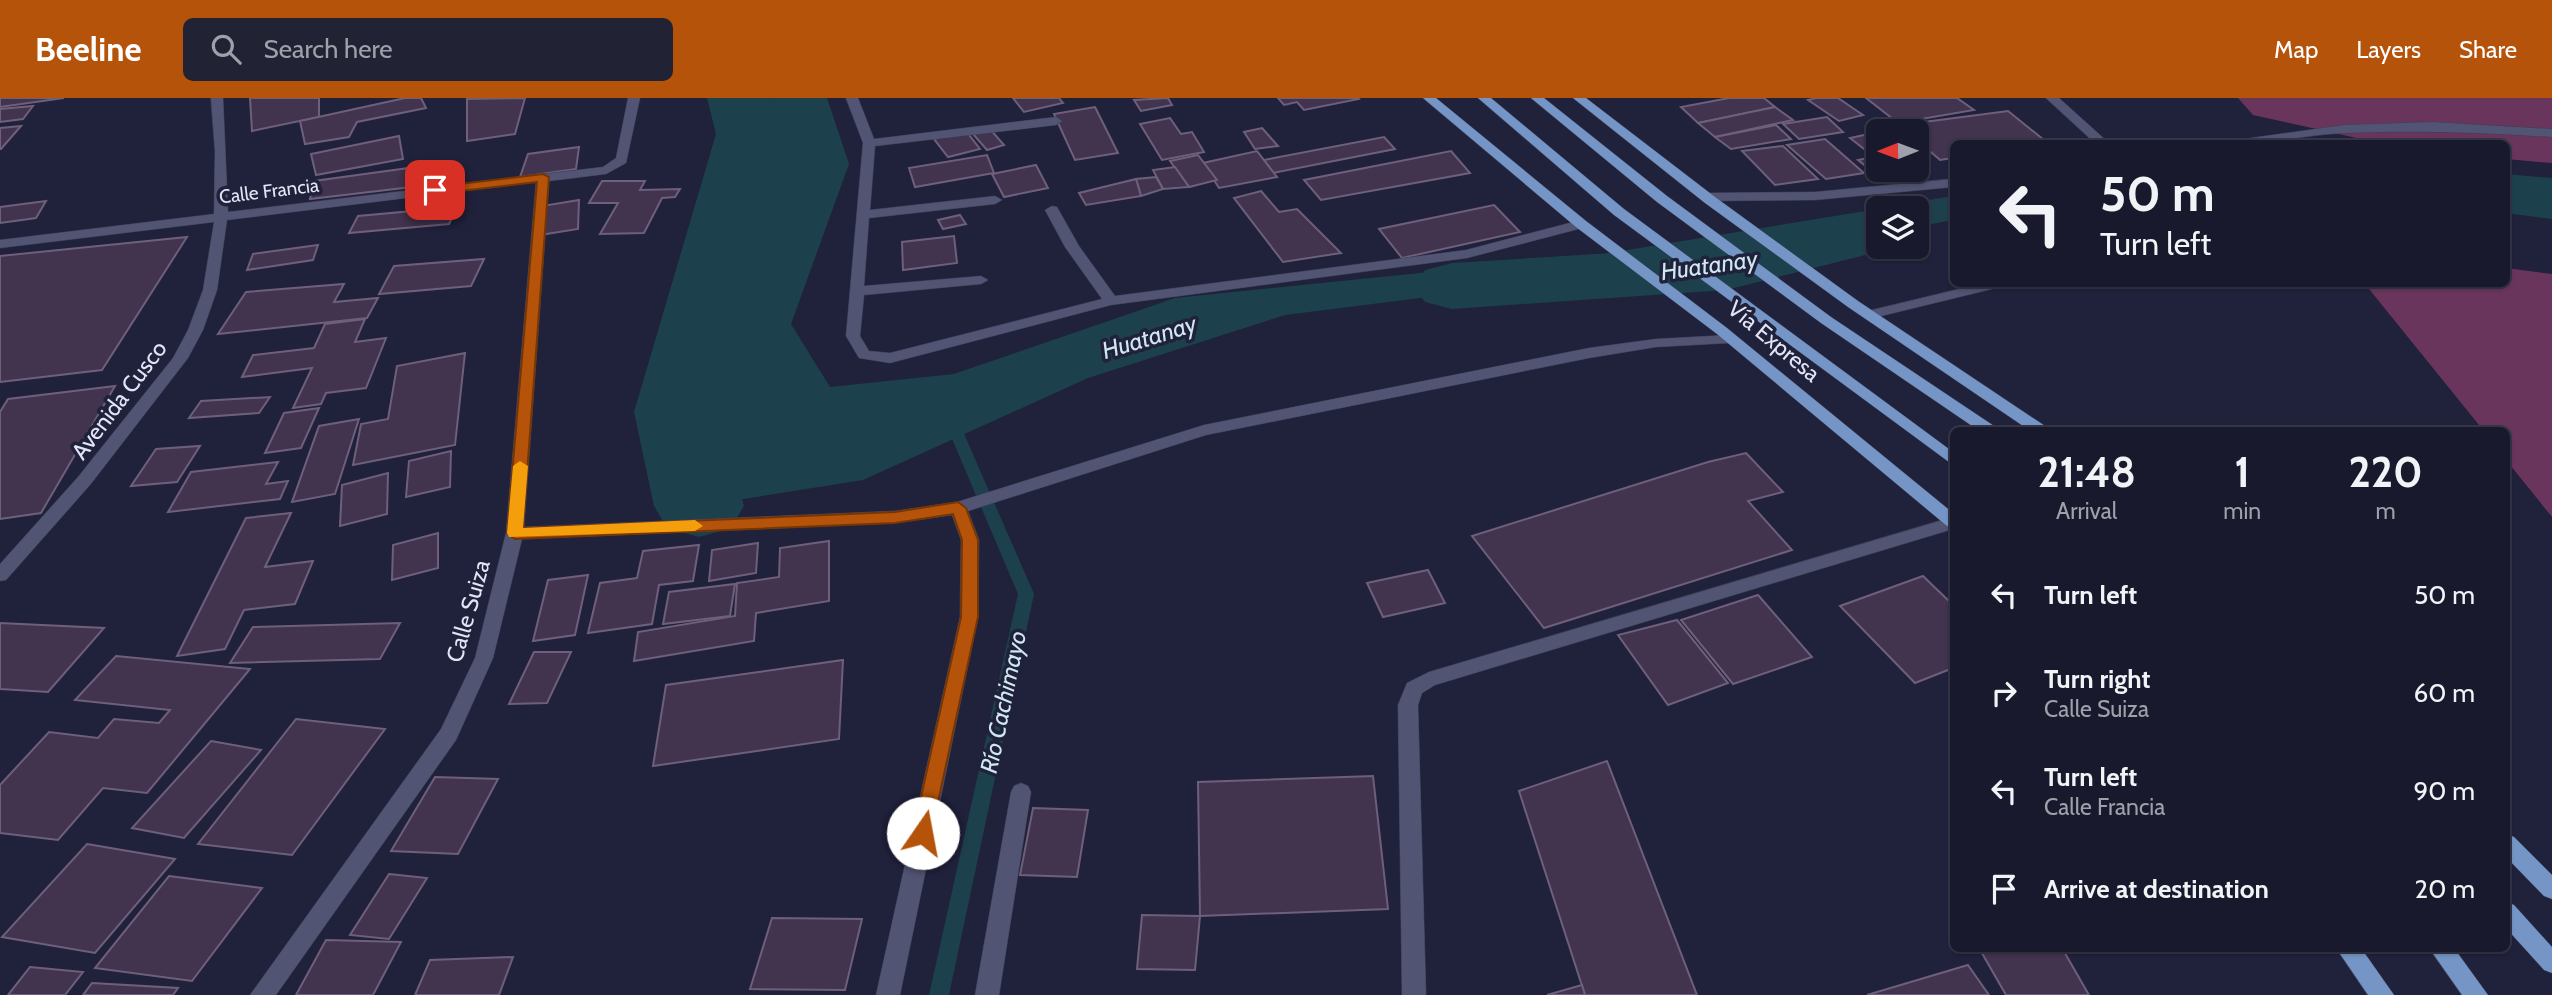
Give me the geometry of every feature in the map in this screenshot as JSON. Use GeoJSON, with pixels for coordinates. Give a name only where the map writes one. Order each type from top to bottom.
{"type":"FeatureCollection","features":[{"type":"Feature","properties":{"kind":"main road","name":"Vía Expresa"},"geometry":{"type":"LineString","coordinates":[[1429,98],[1585,227],[1725,335],[1950,521]]}},
{"type":"Feature","properties":{"kind":"main road","name":"Vía Expresa"},"geometry":{"type":"LineString","coordinates":[[1485,98],[1619,212],[1776,331],[1921,433],[1950,457]]}},
{"type":"Feature","properties":{"kind":"main road","name":"Vía Expresa"},"geometry":{"type":"LineString","coordinates":[[1537,98],[1662,199],[1826,320],[1984,427]]}},
{"type":"Feature","properties":{"kind":"main road"},"geometry":{"type":"LineString","coordinates":[[1580,98],[1708,199],[1853,304],[2035,427]]}},
{"type":"Feature","properties":{"kind":"main road"},"geometry":{"type":"LineString","coordinates":[[2510,847],[2552,890]]}},
{"type":"Feature","properties":{"kind":"main road"},"geometry":{"type":"LineString","coordinates":[[2510,916],[2552,963]]}},
{"type":"Feature","properties":{"kind":"main road"},"geometry":{"type":"LineString","coordinates":[[2350,952],[2382,995]]}},
{"type":"Feature","properties":{"kind":"main road"},"geometry":{"type":"LineString","coordinates":[[2443,952],[2476,995]]}},
{"type":"Feature","properties":{"kind":"street","name":"Avenida Cusco"},"geometry":{"type":"LineString","coordinates":[[0,575],[90,476],[180,361],[202,316],[214,275],[220,216],[218,98]]}},
{"type":"Feature","properties":{"kind":"street","name":"Calle Francia"},"geometry":{"type":"LineString","coordinates":[[0,244],[606,170],[622,160],[634,98]]}},
{"type":"Feature","properties":{"kind":"street"},"geometry":{"type":"LineString","coordinates":[[852,98],[869,143],[853,336],[864,355],[890,358],[1111,301],[1467,254],[1585,227]]}},
{"type":"Feature","properties":{"kind":"street"},"geometry":{"type":"LineString","coordinates":[[2052,98],[2099,140]]}},
{"type":"Feature","properties":{"kind":"street"},"geometry":{"type":"LineString","coordinates":[[869,143],[1056,121]]}},
{"type":"Feature","properties":{"kind":"street"},"geometry":{"type":"LineString","coordinates":[[2266,140],[2344,129],[2432,126],[2552,133]]}},
{"type":"Feature","properties":{"kind":"street","name":"Calle Suiza"},"geometry":{"type":"LineString","coordinates":[[262,995],[449,734],[484,658],[515,533],[543,177]]}},
{"type":"Feature","properties":{"kind":"street"},"geometry":{"type":"LineString","coordinates":[[1708,199],[1815,196],[1950,183]]}},
{"type":"Feature","properties":{"kind":"street"},"geometry":{"type":"LineString","coordinates":[[864,215],[995,200]]}},
{"type":"Feature","properties":{"kind":"street"},"geometry":{"type":"LineString","coordinates":[[1052,210],[1072,247],[1111,301]]}},
{"type":"Feature","properties":{"kind":"street"},"geometry":{"type":"LineString","coordinates":[[858,291],[981,280]]}},
{"type":"Feature","properties":{"kind":"street"},"geometry":{"type":"LineString","coordinates":[[1869,315],[1983,287]]}},
{"type":"Feature","properties":{"kind":"street"},"geometry":{"type":"LineString","coordinates":[[515,533],[895,517],[958,508],[1204,430],[1589,353],[1725,335]]}},
{"type":"Feature","properties":{"kind":"street"},"geometry":{"type":"LineString","coordinates":[[888,995],[969,617],[970,540],[958,508]]}},
{"type":"Feature","properties":{"kind":"street"},"geometry":{"type":"LineString","coordinates":[[1414,995],[1408,705],[1414,688],[1429,679],[1950,524]]}},
{"type":"Feature","properties":{"kind":"street"},"geometry":{"type":"LineString","coordinates":[[987,995],[1020,792]]}},
{"type":"Feature","properties":{"kind":"shaded area"},"geometry":{"type":"Polygon","coordinates":[[[2238,98],[2552,98],[2552,163],[2510,159],[2510,140],[2366,140],[2253,115],[2238,98]]]}},
{"type":"Feature","properties":{"kind":"shaded area"},"geometry":{"type":"Polygon","coordinates":[[[2510,269],[2552,274],[2552,517],[2510,465],[2510,427],[2481,427],[2367,287],[2510,287],[2510,269]]]}},
{"type":"Feature","properties":{"kind":"water"},"geometry":{"type":"Polygon","coordinates":[[[738,98],[827,98],[849,164],[791,324],[830,387],[954,374],[1175,298],[1597,255],[1866,211],[1866,237],[1801,250],[1285,315],[1088,378],[863,480],[699,506],[676,412],[749,134],[738,98]]]}},
{"type":"Feature","properties":{"kind":"water"},"geometry":{"type":"Polygon","coordinates":[[[2510,174],[2552,178],[2552,219],[2510,214],[2510,174]]]}},
{"type":"Feature","properties":{"kind":"water"},"geometry":{"type":"Polygon","coordinates":[[[1950,196],[1950,221],[1929,225],[1929,200],[1950,196]]]}},
{"type":"Feature","properties":{"kind":"building"},"geometry":{"type":"Polygon","coordinates":[[[0,98],[64,98],[0,107],[0,98]]]}},
{"type":"Feature","properties":{"kind":"building"},"geometry":{"type":"Polygon","coordinates":[[[250,98],[319,98],[319,117],[252,131],[250,98]]]}},
{"type":"Feature","properties":{"kind":"building"},"geometry":{"type":"Polygon","coordinates":[[[405,98],[421,98],[426,108],[357,122],[349,137],[305,144],[300,121],[405,98]]]}},
{"type":"Feature","properties":{"kind":"building"},"geometry":{"type":"Polygon","coordinates":[[[525,98],[515,134],[467,141],[467,99],[525,98]]]}},
{"type":"Feature","properties":{"kind":"building"},"geometry":{"type":"Polygon","coordinates":[[[1013,98],[1059,98],[1063,103],[1024,112],[1013,98]]]}},
{"type":"Feature","properties":{"kind":"building"},"geometry":{"type":"Polygon","coordinates":[[[1168,98],[1172,105],[1141,111],[1134,100],[1168,98]]]}},
{"type":"Feature","properties":{"kind":"building"},"geometry":{"type":"Polygon","coordinates":[[[1278,98],[1359,99],[1304,110],[1297,102],[1284,105],[1278,98]]]}},
{"type":"Feature","properties":{"kind":"building"},"geometry":{"type":"Polygon","coordinates":[[[1729,98],[1764,98],[1775,107],[1698,123],[1681,107],[1729,98]]]}},
{"type":"Feature","properties":{"kind":"building"},"geometry":{"type":"Polygon","coordinates":[[[1838,98],[1863,115],[1839,121],[1808,100],[1838,98]]]}},
{"type":"Feature","properties":{"kind":"building"},"geometry":{"type":"Polygon","coordinates":[[[1866,98],[1957,98],[1974,110],[1921,119],[1893,119],[1866,98]]]}},
{"type":"Feature","properties":{"kind":"building"},"geometry":{"type":"Polygon","coordinates":[[[33,106],[23,119],[0,122],[0,109],[33,106]]]}},
{"type":"Feature","properties":{"kind":"building"},"geometry":{"type":"Polygon","coordinates":[[[1095,107],[1118,153],[1075,160],[1054,114],[1095,107]]]}},
{"type":"Feature","properties":{"kind":"building"},"geometry":{"type":"Polygon","coordinates":[[[1775,107],[1793,120],[1715,137],[1698,123],[1775,107]]]}},
{"type":"Feature","properties":{"kind":"building"},"geometry":{"type":"Polygon","coordinates":[[[2008,111],[2044,140],[1950,140],[1950,158],[1940,160],[1929,150],[1929,121],[2008,111]]]}},
{"type":"Feature","properties":{"kind":"building"},"geometry":{"type":"Polygon","coordinates":[[[1827,117],[1843,132],[1799,139],[1783,124],[1827,117]]]}},
{"type":"Feature","properties":{"kind":"building"},"geometry":{"type":"Polygon","coordinates":[[[1170,118],[1181,134],[1192,132],[1204,152],[1162,160],[1140,124],[1170,118]]]}},
{"type":"Feature","properties":{"kind":"building"},"geometry":{"type":"Polygon","coordinates":[[[1776,125],[1791,139],[1731,149],[1715,137],[1776,125]]]}},
{"type":"Feature","properties":{"kind":"building"},"geometry":{"type":"Polygon","coordinates":[[[21,126],[1,149],[0,149],[0,128],[21,126]]]}},
{"type":"Feature","properties":{"kind":"building"},"geometry":{"type":"Polygon","coordinates":[[[1262,128],[1278,146],[1255,149],[1244,132],[1262,128]]]}},
{"type":"Feature","properties":{"kind":"building"},"geometry":{"type":"Polygon","coordinates":[[[990,129],[1004,145],[987,150],[973,134],[990,129]]]}},
{"type":"Feature","properties":{"kind":"building"},"geometry":{"type":"Polygon","coordinates":[[[966,131],[980,149],[948,157],[934,139],[966,131]]]}},
{"type":"Feature","properties":{"kind":"building"},"geometry":{"type":"Polygon","coordinates":[[[1866,135],[1866,149],[1864,149],[1850,138],[1866,135]]]}},
{"type":"Feature","properties":{"kind":"building"},"geometry":{"type":"Polygon","coordinates":[[[399,136],[403,159],[316,175],[311,154],[399,136]]]}},
{"type":"Feature","properties":{"kind":"building"},"geometry":{"type":"Polygon","coordinates":[[[1384,137],[1395,149],[1273,173],[1264,160],[1384,137]]]}},
{"type":"Feature","properties":{"kind":"building"},"geometry":{"type":"Polygon","coordinates":[[[1825,139],[1864,173],[1826,179],[1787,145],[1825,139]]]}},
{"type":"Feature","properties":{"kind":"building"},"geometry":{"type":"Polygon","coordinates":[[[1783,146],[1818,179],[1775,185],[1742,151],[1783,146]]]}},
{"type":"Feature","properties":{"kind":"building"},"geometry":{"type":"Polygon","coordinates":[[[579,147],[576,169],[520,177],[528,154],[579,147]]]}},
{"type":"Feature","properties":{"kind":"building"},"geometry":{"type":"Polygon","coordinates":[[[1257,151],[1277,177],[1219,188],[1203,163],[1257,151]]]}},
{"type":"Feature","properties":{"kind":"building"},"geometry":{"type":"Polygon","coordinates":[[[1451,151],[1470,173],[1321,200],[1304,180],[1451,151]]]}},
{"type":"Feature","properties":{"kind":"building"},"geometry":{"type":"Polygon","coordinates":[[[987,155],[994,173],[915,187],[909,168],[987,155]]]}},
{"type":"Feature","properties":{"kind":"building"},"geometry":{"type":"Polygon","coordinates":[[[1198,155],[1217,180],[1189,187],[1170,161],[1198,155]]]}},
{"type":"Feature","properties":{"kind":"building"},"geometry":{"type":"Polygon","coordinates":[[[1866,158],[1866,166],[1858,160],[1866,158]]]}},
{"type":"Feature","properties":{"kind":"building"},"geometry":{"type":"Polygon","coordinates":[[[452,162],[437,184],[310,199],[314,181],[452,162]]]}},
{"type":"Feature","properties":{"kind":"building"},"geometry":{"type":"Polygon","coordinates":[[[1036,165],[1048,188],[1004,197],[992,174],[1036,165]]]}},
{"type":"Feature","properties":{"kind":"building"},"geometry":{"type":"Polygon","coordinates":[[[1175,167],[1189,187],[1163,189],[1153,170],[1175,167]]]}},
{"type":"Feature","properties":{"kind":"building"},"geometry":{"type":"Polygon","coordinates":[[[1156,177],[1163,189],[1141,196],[1136,179],[1156,177]]]}},
{"type":"Feature","properties":{"kind":"building"},"geometry":{"type":"Polygon","coordinates":[[[1136,179],[1141,196],[1086,205],[1079,193],[1136,179]]]}},
{"type":"Feature","properties":{"kind":"building"},"geometry":{"type":"Polygon","coordinates":[[[602,181],[645,181],[640,190],[680,189],[675,197],[662,198],[644,233],[600,234],[618,203],[589,203],[602,181]]]}},
{"type":"Feature","properties":{"kind":"building"},"geometry":{"type":"Polygon","coordinates":[[[1261,191],[1279,212],[1297,209],[1341,253],[1283,262],[1234,198],[1261,191]]]}},
{"type":"Feature","properties":{"kind":"building"},"geometry":{"type":"Polygon","coordinates":[[[579,200],[578,229],[540,235],[542,206],[579,200]]]}},
{"type":"Feature","properties":{"kind":"building"},"geometry":{"type":"Polygon","coordinates":[[[46,201],[36,218],[0,223],[0,207],[46,201]]]}},
{"type":"Feature","properties":{"kind":"building"},"geometry":{"type":"Polygon","coordinates":[[[1494,205],[1520,232],[1402,258],[1379,229],[1494,205]]]}},
{"type":"Feature","properties":{"kind":"building"},"geometry":{"type":"Polygon","coordinates":[[[457,207],[449,224],[349,233],[358,216],[457,207]]]}},
{"type":"Feature","properties":{"kind":"building"},"geometry":{"type":"Polygon","coordinates":[[[960,215],[966,224],[943,229],[938,220],[960,215]]]}},
{"type":"Feature","properties":{"kind":"building"},"geometry":{"type":"Polygon","coordinates":[[[954,236],[957,263],[903,270],[902,242],[954,236]]]}},
{"type":"Feature","properties":{"kind":"building"},"geometry":{"type":"Polygon","coordinates":[[[187,237],[102,370],[0,382],[0,256],[187,237]]]}},
{"type":"Feature","properties":{"kind":"building"},"geometry":{"type":"Polygon","coordinates":[[[318,245],[313,260],[247,270],[253,254],[318,245]]]}},
{"type":"Feature","properties":{"kind":"building"},"geometry":{"type":"Polygon","coordinates":[[[484,259],[471,286],[379,294],[394,266],[484,259]]]}},
{"type":"Feature","properties":{"kind":"building"},"geometry":{"type":"Polygon","coordinates":[[[344,284],[334,302],[378,298],[367,318],[218,334],[246,292],[344,284]]]}},
{"type":"Feature","properties":{"kind":"building"},"geometry":{"type":"Polygon","coordinates":[[[365,319],[355,342],[386,338],[366,388],[326,393],[321,404],[293,408],[312,368],[242,377],[253,355],[314,348],[325,324],[365,319]]]}},
{"type":"Feature","properties":{"kind":"building"},"geometry":{"type":"Polygon","coordinates":[[[465,353],[455,445],[353,465],[361,424],[388,419],[397,366],[465,353]]]}},
{"type":"Feature","properties":{"kind":"building"},"geometry":{"type":"Polygon","coordinates":[[[115,386],[41,513],[0,519],[0,412],[8,399],[115,386]]]}},
{"type":"Feature","properties":{"kind":"building"},"geometry":{"type":"Polygon","coordinates":[[[270,397],[259,413],[189,418],[201,401],[270,397]]]}},
{"type":"Feature","properties":{"kind":"building"},"geometry":{"type":"Polygon","coordinates":[[[319,408],[301,448],[265,453],[284,413],[319,408]]]}},
{"type":"Feature","properties":{"kind":"building"},"geometry":{"type":"Polygon","coordinates":[[[359,419],[335,494],[292,502],[319,426],[359,419]]]}},
{"type":"Feature","properties":{"kind":"building"},"geometry":{"type":"Polygon","coordinates":[[[200,446],[177,482],[131,486],[156,449],[200,446]]]}},
{"type":"Feature","properties":{"kind":"building"},"geometry":{"type":"Polygon","coordinates":[[[451,451],[450,487],[406,497],[409,461],[451,451]]]}},
{"type":"Feature","properties":{"kind":"building"},"geometry":{"type":"Polygon","coordinates":[[[1746,453],[1783,492],[1748,501],[1792,550],[1544,628],[1472,536],[1708,462],[1746,453]]]}},
{"type":"Feature","properties":{"kind":"building"},"geometry":{"type":"Polygon","coordinates":[[[278,462],[266,484],[288,481],[280,499],[168,512],[191,472],[278,462]]]}},
{"type":"Feature","properties":{"kind":"building"},"geometry":{"type":"Polygon","coordinates":[[[388,473],[387,514],[340,526],[342,485],[388,473]]]}},
{"type":"Feature","properties":{"kind":"building"},"geometry":{"type":"Polygon","coordinates":[[[291,513],[265,567],[313,561],[295,604],[244,610],[225,649],[177,656],[246,518],[291,513]]]}},
{"type":"Feature","properties":{"kind":"building"},"geometry":{"type":"Polygon","coordinates":[[[438,533],[438,568],[392,580],[393,545],[438,533]]]}},
{"type":"Feature","properties":{"kind":"building"},"geometry":{"type":"Polygon","coordinates":[[[829,541],[829,601],[756,613],[754,641],[634,661],[638,632],[735,616],[737,583],[779,577],[780,548],[829,541]]]}},
{"type":"Feature","properties":{"kind":"building"},"geometry":{"type":"Polygon","coordinates":[[[758,543],[756,573],[709,581],[712,550],[758,543]]]}},
{"type":"Feature","properties":{"kind":"building"},"geometry":{"type":"Polygon","coordinates":[[[699,545],[693,581],[659,585],[652,624],[588,633],[600,583],[637,578],[643,551],[699,545]]]}},
{"type":"Feature","properties":{"kind":"building"},"geometry":{"type":"Polygon","coordinates":[[[1428,570],[1445,603],[1383,617],[1367,583],[1428,570]]]}},
{"type":"Feature","properties":{"kind":"building"},"geometry":{"type":"Polygon","coordinates":[[[588,575],[575,635],[533,641],[548,580],[588,575]]]}},
{"type":"Feature","properties":{"kind":"building"},"geometry":{"type":"Polygon","coordinates":[[[1923,576],[1950,602],[1950,669],[1915,683],[1840,606],[1923,576]]]}},
{"type":"Feature","properties":{"kind":"building"},"geometry":{"type":"Polygon","coordinates":[[[735,584],[730,616],[663,624],[669,592],[735,584]]]}},
{"type":"Feature","properties":{"kind":"building"},"geometry":{"type":"Polygon","coordinates":[[[1758,595],[1812,657],[1733,684],[1681,620],[1758,595]]]}},
{"type":"Feature","properties":{"kind":"building"},"geometry":{"type":"Polygon","coordinates":[[[1677,620],[1728,683],[1668,705],[1618,635],[1677,620]]]}},
{"type":"Feature","properties":{"kind":"building"},"geometry":{"type":"Polygon","coordinates":[[[0,623],[104,628],[48,692],[0,689],[0,623]]]}},
{"type":"Feature","properties":{"kind":"building"},"geometry":{"type":"Polygon","coordinates":[[[400,623],[380,659],[230,663],[253,627],[400,623]]]}},
{"type":"Feature","properties":{"kind":"building"},"geometry":{"type":"Polygon","coordinates":[[[534,652],[571,652],[547,703],[509,704],[534,652]]]}},
{"type":"Feature","properties":{"kind":"building"},"geometry":{"type":"Polygon","coordinates":[[[116,656],[250,669],[147,793],[103,788],[58,840],[0,833],[0,785],[49,732],[98,738],[114,719],[159,723],[170,710],[75,700],[116,656]]]}},
{"type":"Feature","properties":{"kind":"building"},"geometry":{"type":"Polygon","coordinates":[[[843,660],[839,739],[653,766],[666,685],[843,660]]]}},
{"type":"Feature","properties":{"kind":"building"},"geometry":{"type":"Polygon","coordinates":[[[296,719],[385,729],[292,855],[198,844],[296,719]]]}},
{"type":"Feature","properties":{"kind":"building"},"geometry":{"type":"Polygon","coordinates":[[[211,741],[261,750],[184,838],[132,828],[211,741]]]}},
{"type":"Feature","properties":{"kind":"building"},"geometry":{"type":"Polygon","coordinates":[[[1607,761],[1697,995],[1585,995],[1519,791],[1607,761]]]}},
{"type":"Feature","properties":{"kind":"building"},"geometry":{"type":"Polygon","coordinates":[[[1373,776],[1388,909],[1200,916],[1198,782],[1373,776]]]}},
{"type":"Feature","properties":{"kind":"building"},"geometry":{"type":"Polygon","coordinates":[[[435,777],[498,779],[458,854],[391,851],[435,777]]]}},
{"type":"Feature","properties":{"kind":"building"},"geometry":{"type":"Polygon","coordinates":[[[1033,808],[1088,810],[1077,877],[1020,875],[1033,808]]]}},
{"type":"Feature","properties":{"kind":"building"},"geometry":{"type":"Polygon","coordinates":[[[87,844],[175,859],[95,953],[2,937],[87,844]]]}},
{"type":"Feature","properties":{"kind":"building"},"geometry":{"type":"Polygon","coordinates":[[[389,874],[427,878],[389,939],[350,935],[389,874]]]}},
{"type":"Feature","properties":{"kind":"building"},"geometry":{"type":"Polygon","coordinates":[[[169,876],[262,888],[192,981],[95,968],[169,876]]]}},
{"type":"Feature","properties":{"kind":"building"},"geometry":{"type":"Polygon","coordinates":[[[1142,915],[1200,916],[1195,970],[1137,969],[1142,915]]]}},
{"type":"Feature","properties":{"kind":"building"},"geometry":{"type":"Polygon","coordinates":[[[772,918],[862,919],[845,990],[750,989],[772,918]]]}},
{"type":"Feature","properties":{"kind":"building"},"geometry":{"type":"Polygon","coordinates":[[[326,940],[401,942],[373,995],[296,995],[326,940]]]}},
{"type":"Feature","properties":{"kind":"building"},"geometry":{"type":"Polygon","coordinates":[[[1981,952],[2064,952],[2089,995],[2006,995],[1981,952]]]}},
{"type":"Feature","properties":{"kind":"building"},"geometry":{"type":"Polygon","coordinates":[[[513,957],[499,995],[415,995],[430,960],[513,957]]]}},
{"type":"Feature","properties":{"kind":"building"},"geometry":{"type":"Polygon","coordinates":[[[1968,965],[1989,995],[1867,995],[1968,965]]]}},
{"type":"Feature","properties":{"kind":"building"},"geometry":{"type":"Polygon","coordinates":[[[30,967],[83,972],[65,995],[8,995],[30,967]]]}},
{"type":"Feature","properties":{"kind":"building"},"geometry":{"type":"Polygon","coordinates":[[[92,983],[178,988],[173,995],[83,995],[92,983]]]}},
{"type":"Feature","properties":{"kind":"building"},"geometry":{"type":"Polygon","coordinates":[[[1582,985],[1585,995],[1547,995],[1582,985]]]}},
{"type":"Feature","properties":{"kind":"waterway"},"geometry":{"type":"LineString","coordinates":[[699,506],[676,412],[749,134],[738,98]]}},
{"type":"Feature","properties":{"kind":"waterway","name":"Huatanay"},"geometry":{"type":"LineString","coordinates":[[1452,286],[1726,268],[1866,233]]}},
{"type":"Feature","properties":{"kind":"waterway","name":"Río Cachimayo"},"geometry":{"type":"LineString","coordinates":[[939,995],[1026,594],[951,420]]}},
{"type":"Feature","properties":{"kind":"slow traffic"},"geometry":{"type":"LineString","coordinates":[[520,466],[515,533],[695,526]]}},
{"type":"Feature","properties":{"kind":"route"},"geometry":{"type":"LineString","coordinates":[[435,190],[543,177],[515,533],[895,517],[958,508],[970,540],[969,617],[923,833]]}}]}
